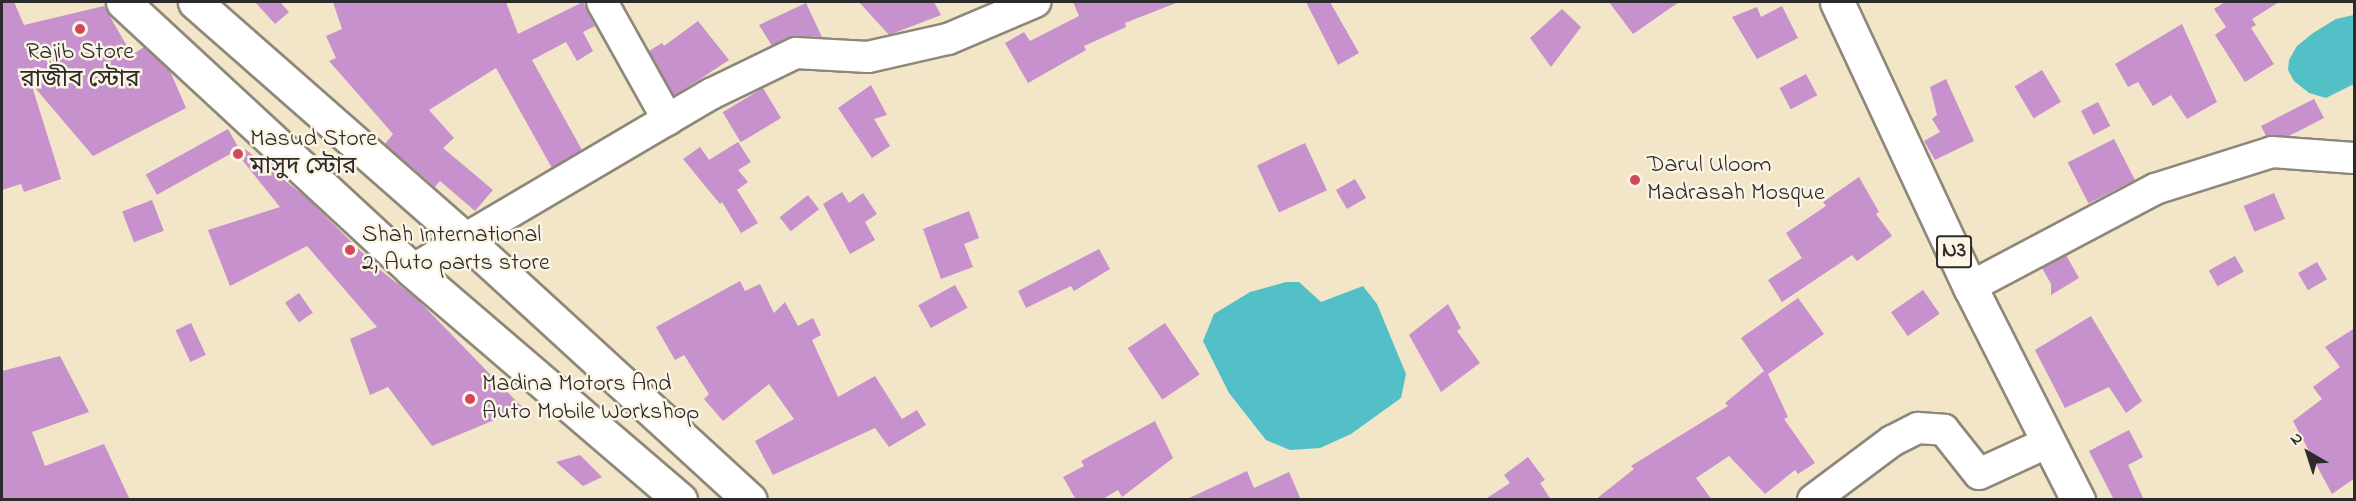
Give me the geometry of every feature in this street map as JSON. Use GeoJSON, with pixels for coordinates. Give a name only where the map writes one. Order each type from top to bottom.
{"type":"FeatureCollection","features":[{"type":"Feature","properties":{"kind":"main road"},"geometry":{"type":"LineString","coordinates":[[123,2],[412,270],[680,500]]}},
{"type":"Feature","properties":{"kind":"main road"},"geometry":{"type":"LineString","coordinates":[[195,2],[465,239],[750,500]]}},
{"type":"Feature","properties":{"kind":"main road","name":"N3"},"geometry":{"type":"LineString","coordinates":[[1837,2],[1970,287],[2078,500]]}},
{"type":"Feature","properties":{"kind":"street"},"geometry":{"type":"LineString","coordinates":[[602,2],[668,120]]}},
{"type":"Feature","properties":{"kind":"street"},"geometry":{"type":"LineString","coordinates":[[412,270],[711,94],[796,53],[868,57],[948,39],[1035,2]]}},
{"type":"Feature","properties":{"kind":"street"},"geometry":{"type":"LineString","coordinates":[[1970,287],[2155,189],[2272,153],[2355,158]]}},
{"type":"Feature","properties":{"kind":"street"},"geometry":{"type":"LineString","coordinates":[[1813,500],[1892,441],[1918,428],[1944,430],[1979,474],[2049,442]]}},
{"type":"Feature","properties":{"kind":"water"},"geometry":{"type":"Polygon","coordinates":[[[2354,15],[2354,84],[2326,98],[2309,93],[2294,81],[2288,70],[2289,60],[2297,46],[2336,19],[2354,15]]]}},
{"type":"Feature","properties":{"kind":"water"},"geometry":{"type":"Polygon","coordinates":[[[1286,282],[1299,282],[1321,302],[1363,286],[1377,304],[1406,374],[1401,398],[1351,434],[1320,448],[1290,450],[1266,440],[1229,393],[1203,341],[1214,314],[1250,292],[1286,282]]]}},
{"type":"Feature","properties":{"kind":"building"},"geometry":{"type":"Polygon","coordinates":[[[2,2],[14,2],[24,25],[104,6],[132,55],[144,47],[170,71],[186,108],[93,156],[31,83],[61,179],[24,192],[21,184],[2,190],[2,2]]]}},
{"type":"Feature","properties":{"kind":"building"},"geometry":{"type":"Polygon","coordinates":[[[255,2],[280,2],[289,12],[275,24],[255,2]]]}},
{"type":"Feature","properties":{"kind":"building"},"geometry":{"type":"Polygon","coordinates":[[[333,2],[506,2],[518,34],[583,2],[595,26],[583,32],[593,51],[577,61],[566,42],[532,60],[582,150],[552,168],[496,68],[429,110],[454,138],[443,148],[493,190],[475,211],[440,181],[435,187],[385,144],[393,134],[329,61],[336,58],[326,36],[342,29],[333,2]]]}},
{"type":"Feature","properties":{"kind":"building"},"geometry":{"type":"Polygon","coordinates":[[[859,2],[934,2],[941,15],[889,35],[859,2]]]}},
{"type":"Feature","properties":{"kind":"building"},"geometry":{"type":"Polygon","coordinates":[[[1073,2],[1176,3],[1125,23],[1126,27],[1084,46],[1086,50],[1028,83],[1005,43],[1024,32],[1030,41],[1079,16],[1073,2]]]}},
{"type":"Feature","properties":{"kind":"building"},"geometry":{"type":"Polygon","coordinates":[[[1306,2],[1330,2],[1359,53],[1338,65],[1306,2]]]}},
{"type":"Feature","properties":{"kind":"building"},"geometry":{"type":"Polygon","coordinates":[[[1609,2],[1679,2],[1633,34],[1609,2]]]}},
{"type":"Feature","properties":{"kind":"building"},"geometry":{"type":"Polygon","coordinates":[[[2225,2],[2279,2],[2252,19],[2256,25],[2251,28],[2274,64],[2245,82],[2215,35],[2226,27],[2214,9],[2225,2]]]}},
{"type":"Feature","properties":{"kind":"building"},"geometry":{"type":"Polygon","coordinates":[[[806,3],[822,37],[796,36],[772,46],[759,25],[806,3]]]}},
{"type":"Feature","properties":{"kind":"building"},"geometry":{"type":"Polygon","coordinates":[[[1782,6],[1798,38],[1757,59],[1732,17],[1757,7],[1761,17],[1782,6]]]}},
{"type":"Feature","properties":{"kind":"building"},"geometry":{"type":"Polygon","coordinates":[[[1562,9],[1581,27],[1551,67],[1530,38],[1562,9]]]}},
{"type":"Feature","properties":{"kind":"building"},"geometry":{"type":"Polygon","coordinates":[[[698,21],[729,60],[674,96],[649,51],[662,43],[664,46],[698,21]]]}},
{"type":"Feature","properties":{"kind":"building"},"geometry":{"type":"Polygon","coordinates":[[[2182,24],[2217,102],[2187,119],[2171,95],[2153,106],[2138,82],[2128,87],[2115,64],[2182,24]]]}},
{"type":"Feature","properties":{"kind":"building"},"geometry":{"type":"Polygon","coordinates":[[[2042,70],[2061,102],[2034,118],[2015,86],[2042,70]]]}},
{"type":"Feature","properties":{"kind":"building"},"geometry":{"type":"Polygon","coordinates":[[[1806,74],[1817,95],[1791,109],[1780,88],[1806,74]]]}},
{"type":"Feature","properties":{"kind":"building"},"geometry":{"type":"Polygon","coordinates":[[[1946,79],[1974,141],[1935,160],[1924,141],[1940,132],[1932,119],[1937,115],[1930,87],[1946,79]]]}},
{"type":"Feature","properties":{"kind":"building"},"geometry":{"type":"Polygon","coordinates":[[[871,85],[887,115],[874,119],[890,146],[872,158],[838,108],[871,85]]]}},
{"type":"Feature","properties":{"kind":"building"},"geometry":{"type":"Polygon","coordinates":[[[763,88],[781,118],[741,142],[723,112],[763,88]]]}},
{"type":"Feature","properties":{"kind":"building"},"geometry":{"type":"Polygon","coordinates":[[[2314,99],[2324,118],[2289,136],[2266,136],[2261,126],[2314,99]]]}},
{"type":"Feature","properties":{"kind":"building"},"geometry":{"type":"Polygon","coordinates":[[[2098,102],[2110,126],[2093,135],[2081,111],[2098,102]]]}},
{"type":"Feature","properties":{"kind":"building"},"geometry":{"type":"Polygon","coordinates":[[[228,129],[239,149],[157,195],[146,175],[228,129]]]}},
{"type":"Feature","properties":{"kind":"building"},"geometry":{"type":"Polygon","coordinates":[[[2114,139],[2135,180],[2089,204],[2068,163],[2114,139]]]}},
{"type":"Feature","properties":{"kind":"building"},"geometry":{"type":"Polygon","coordinates":[[[738,142],[751,162],[738,170],[748,182],[737,190],[758,223],[741,233],[722,202],[720,204],[683,159],[700,147],[709,160],[738,142]]]}},
{"type":"Feature","properties":{"kind":"building"},"geometry":{"type":"Polygon","coordinates":[[[1305,143],[1327,190],[1279,213],[1257,165],[1305,143]]]}},
{"type":"Feature","properties":{"kind":"building"},"geometry":{"type":"Polygon","coordinates":[[[245,149],[307,198],[379,269],[418,300],[523,408],[432,446],[388,387],[370,395],[350,339],[377,327],[307,246],[230,286],[208,230],[280,207],[238,155],[245,149]]]}},
{"type":"Feature","properties":{"kind":"building"},"geometry":{"type":"Polygon","coordinates":[[[1859,177],[1879,212],[1876,214],[1892,236],[1857,261],[1852,255],[1782,302],[1768,280],[1802,258],[1786,233],[1826,206],[1823,202],[1859,177]]]}},
{"type":"Feature","properties":{"kind":"building"},"geometry":{"type":"Polygon","coordinates":[[[1355,179],[1366,198],[1347,209],[1336,190],[1355,179]]]}},
{"type":"Feature","properties":{"kind":"building"},"geometry":{"type":"Polygon","coordinates":[[[842,192],[849,203],[863,193],[877,214],[865,222],[875,240],[850,254],[823,204],[842,192]]]}},
{"type":"Feature","properties":{"kind":"building"},"geometry":{"type":"Polygon","coordinates":[[[2274,193],[2285,219],[2255,232],[2244,206],[2274,193]]]}},
{"type":"Feature","properties":{"kind":"building"},"geometry":{"type":"Polygon","coordinates":[[[808,195],[819,209],[791,231],[780,217],[808,195]]]}},
{"type":"Feature","properties":{"kind":"building"},"geometry":{"type":"Polygon","coordinates":[[[152,200],[164,231],[134,242],[122,211],[152,200]]]}},
{"type":"Feature","properties":{"kind":"building"},"geometry":{"type":"Polygon","coordinates":[[[969,211],[979,238],[964,244],[973,267],[941,279],[923,229],[969,211]]]}},
{"type":"Feature","properties":{"kind":"building"},"geometry":{"type":"Polygon","coordinates":[[[1099,249],[1110,269],[1074,291],[1071,286],[1026,308],[1018,291],[1099,249]]]}},
{"type":"Feature","properties":{"kind":"building"},"geometry":{"type":"Polygon","coordinates":[[[2066,255],[2079,278],[2051,295],[2051,284],[2042,268],[2066,255]]]}},
{"type":"Feature","properties":{"kind":"building"},"geometry":{"type":"Polygon","coordinates":[[[2235,256],[2244,272],[2217,286],[2209,271],[2235,256]]]}},
{"type":"Feature","properties":{"kind":"building"},"geometry":{"type":"Polygon","coordinates":[[[2317,262],[2327,279],[2308,290],[2298,273],[2317,262]]]}},
{"type":"Feature","properties":{"kind":"building"},"geometry":{"type":"Polygon","coordinates":[[[740,281],[745,291],[760,284],[774,313],[785,302],[798,326],[813,318],[821,335],[812,340],[838,397],[875,376],[902,419],[917,410],[926,425],[889,447],[875,428],[773,475],[755,441],[794,419],[769,384],[723,421],[704,399],[709,394],[684,355],[675,360],[656,327],[740,281]]]}},
{"type":"Feature","properties":{"kind":"building"},"geometry":{"type":"Polygon","coordinates":[[[955,285],[968,308],[931,328],[918,305],[955,285]]]}},
{"type":"Feature","properties":{"kind":"building"},"geometry":{"type":"Polygon","coordinates":[[[1923,290],[1940,314],[1908,336],[1891,312],[1923,290]]]}},
{"type":"Feature","properties":{"kind":"building"},"geometry":{"type":"Polygon","coordinates":[[[299,293],[313,313],[299,322],[285,303],[299,293]]]}},
{"type":"Feature","properties":{"kind":"building"},"geometry":{"type":"Polygon","coordinates":[[[1798,298],[1824,334],[1768,374],[1788,417],[1784,419],[1815,463],[1798,474],[1795,470],[1765,494],[1729,456],[1696,478],[1712,500],[1595,500],[1634,469],[1631,466],[1728,406],[1725,403],[1764,371],[1741,338],[1798,298]]]}},
{"type":"Feature","properties":{"kind":"building"},"geometry":{"type":"Polygon","coordinates":[[[1448,304],[1461,328],[1457,331],[1480,363],[1441,392],[1409,335],[1448,304]]]}},
{"type":"Feature","properties":{"kind":"building"},"geometry":{"type":"Polygon","coordinates":[[[2091,316],[2142,401],[2126,413],[2109,387],[2065,408],[2035,350],[2091,316]]]}},
{"type":"Feature","properties":{"kind":"building"},"geometry":{"type":"Polygon","coordinates":[[[191,323],[206,355],[190,362],[176,330],[191,323]]]}},
{"type":"Feature","properties":{"kind":"building"},"geometry":{"type":"Polygon","coordinates":[[[1165,323],[1200,374],[1162,400],[1128,348],[1165,323]]]}},
{"type":"Feature","properties":{"kind":"building"},"geometry":{"type":"Polygon","coordinates":[[[2355,328],[2355,478],[2332,494],[2293,421],[2322,399],[2313,387],[2340,367],[2325,347],[2355,328]]]}},
{"type":"Feature","properties":{"kind":"building"},"geometry":{"type":"Polygon","coordinates":[[[60,356],[89,412],[32,432],[45,466],[104,444],[130,500],[2,500],[2,371],[60,356]]]}},
{"type":"Feature","properties":{"kind":"building"},"geometry":{"type":"Polygon","coordinates":[[[1155,421],[1173,458],[1122,497],[1118,490],[1101,500],[1076,500],[1063,477],[1084,466],[1081,461],[1155,421]]]}},
{"type":"Feature","properties":{"kind":"building"},"geometry":{"type":"Polygon","coordinates":[[[2129,430],[2143,457],[2128,465],[2144,500],[2114,500],[2089,451],[2129,430]]]}},
{"type":"Feature","properties":{"kind":"building"},"geometry":{"type":"Polygon","coordinates":[[[580,455],[602,477],[583,486],[556,462],[580,455]]]}},
{"type":"Feature","properties":{"kind":"building"},"geometry":{"type":"Polygon","coordinates":[[[1528,457],[1545,480],[1540,483],[1551,500],[1484,500],[1510,483],[1504,475],[1528,457]]]}},
{"type":"Feature","properties":{"kind":"building"},"geometry":{"type":"Polygon","coordinates":[[[1247,471],[1254,488],[1289,472],[1301,500],[1185,500],[1247,471]]]}},
{"type":"Feature","properties":{"kind":"place","name":"Rajib Store রাজীব স্টোর"},"geometry":{"type":"Point","coordinates":[80,29]}},
{"type":"Feature","properties":{"kind":"place","name":"Masud Store মাসুদ স্টোর"},"geometry":{"type":"Point","coordinates":[238,154]}},
{"type":"Feature","properties":{"kind":"place","name":"Darul Uloom Madrasah Mosque"},"geometry":{"type":"Point","coordinates":[1635,180]}},
{"type":"Feature","properties":{"kind":"place","name":"Shah International 2, Auto parts store"},"geometry":{"type":"Point","coordinates":[350,250]}},
{"type":"Feature","properties":{"kind":"place","name":"Madina Motors And Auto Mobile Workshop"},"geometry":{"type":"Point","coordinates":[470,399]}}]}
